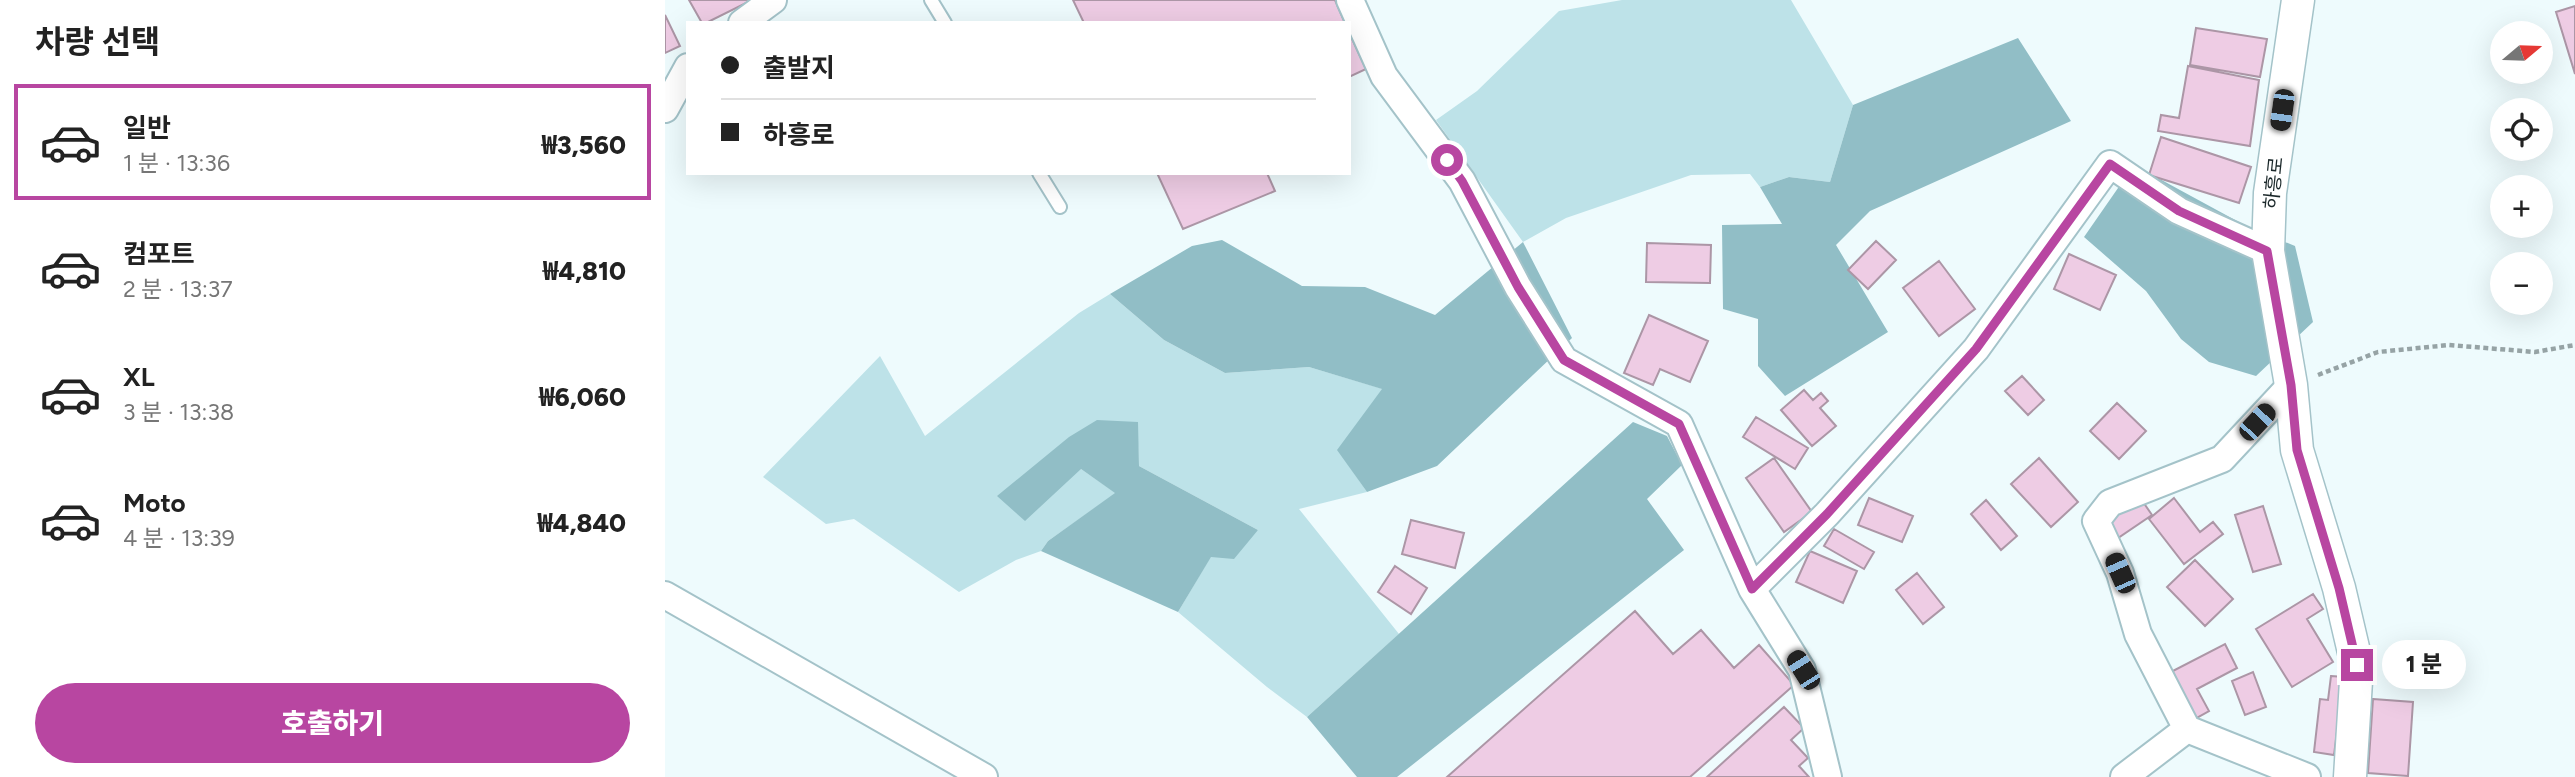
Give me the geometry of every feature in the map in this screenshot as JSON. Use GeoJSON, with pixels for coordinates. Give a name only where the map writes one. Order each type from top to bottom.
{"type":"FeatureCollection","features":[{"type":"Feature","properties":{"kind":"street"},"geometry":{"type":"LineString","coordinates":[[745,21],[772,0]]}},
{"type":"Feature","properties":{"kind":"street"},"geometry":{"type":"LineString","coordinates":[[1350,0],[1384,76],[1462,181],[1518,287],[1564,360],[1679,424],[1752,589],[1803,670],[1828,777]]}},
{"type":"Feature","properties":{"kind":"street","name":"하흥로"},"geometry":{"type":"LineString","coordinates":[[2298,0],[2270,193],[2267,251],[2291,385],[2297,450],[2339,588],[2357,665],[2350,777]]}},
{"type":"Feature","properties":{"kind":"street"},"geometry":{"type":"LineString","coordinates":[[665,109],[686,70]]}},
{"type":"Feature","properties":{"kind":"street"},"geometry":{"type":"LineString","coordinates":[[1752,589],[1827,514],[1976,349],[2110,164],[2179,211],[2267,251]]}},
{"type":"Feature","properties":{"kind":"street"},"geometry":{"type":"LineString","coordinates":[[2291,385],[2222,459],[2110,503],[2096,521],[2120,573],[2138,634],[2187,729],[2307,777]]}},
{"type":"Feature","properties":{"kind":"street"},"geometry":{"type":"LineString","coordinates":[[665,595],[983,777]]}},
{"type":"Feature","properties":{"kind":"street"},"geometry":{"type":"LineString","coordinates":[[2124,777],[2187,729]]}},
{"type":"Feature","properties":{"kind":"lane"},"geometry":{"type":"LineString","coordinates":[[931,0],[945,21]]}},
{"type":"Feature","properties":{"kind":"lane"},"geometry":{"type":"LineString","coordinates":[[1040,175],[1060,207]]}},
{"type":"Feature","properties":{"kind":"path"},"geometry":{"type":"LineString","coordinates":[[2291,385],[2378,352],[2449,345],[2535,352],[2575,345]]}},
{"type":"Feature","properties":{"kind":"shaded area"},"geometry":{"type":"Polygon","coordinates":[[[1622,0],[1791,0],[1853,105],[1830,182],[1789,177],[1760,187],[1750,174],[1691,175],[1566,218],[1523,242],[1436,120],[1477,91],[1559,11],[1622,0]]]}},
{"type":"Feature","properties":{"kind":"shaded area"},"geometry":{"type":"Polygon","coordinates":[[[2018,38],[2071,121],[1870,211],[1836,245],[1888,332],[1785,396],[1758,366],[1758,319],[1723,309],[1722,225],[1782,224],[1760,187],[1789,177],[1830,182],[1853,105],[2018,38]]]}},
{"type":"Feature","properties":{"kind":"shaded area"},"geometry":{"type":"Polygon","coordinates":[[[2134,165],[2248,227],[2295,246],[2313,322],[2256,376],[2209,362],[2181,339],[2146,291],[2084,237],[2134,165]]]}},
{"type":"Feature","properties":{"kind":"shaded area"},"geometry":{"type":"Polygon","coordinates":[[[1222,240],[1302,286],[1365,287],[1435,315],[1523,242],[1572,338],[1437,466],[1367,492],[1337,450],[1382,389],[1309,367],[1225,373],[1164,340],[1110,294],[1192,246],[1222,240]]]}},
{"type":"Feature","properties":{"kind":"shaded area"},"geometry":{"type":"Polygon","coordinates":[[[1110,294],[1164,340],[1225,373],[1309,367],[1383,389],[1338,450],[1367,492],[1299,509],[1399,634],[1307,717],[1178,612],[1211,556],[1258,530],[1139,466],[1137,422],[1081,469],[1116,493],[1048,541],[1041,551],[1016,560],[959,592],[854,519],[826,524],[763,477],[880,356],[925,436],[1079,313],[1110,294]]]}},
{"type":"Feature","properties":{"kind":"shaded area"},"geometry":{"type":"Polygon","coordinates":[[[1097,420],[1138,422],[1139,466],[1258,530],[1234,559],[1211,557],[1178,612],[1041,551],[1048,541],[1115,493],[1081,469],[1025,521],[997,496],[1069,437],[1097,420]]]}},
{"type":"Feature","properties":{"kind":"shaded area"},"geometry":{"type":"Polygon","coordinates":[[[1633,422],[1667,436],[1682,465],[1647,499],[1684,550],[1397,777],[1357,777],[1307,717],[1633,422]]]}},
{"type":"Feature","properties":{"kind":"building"},"geometry":{"type":"Polygon","coordinates":[[[689,0],[752,0],[710,21],[701,21],[689,0]]]}},
{"type":"Feature","properties":{"kind":"building"},"geometry":{"type":"Polygon","coordinates":[[[1073,0],[1335,0],[1344,21],[1083,21],[1073,0]]]}},
{"type":"Feature","properties":{"kind":"building"},"geometry":{"type":"Polygon","coordinates":[[[2575,6],[2575,74],[2556,12],[2575,6]]]}},
{"type":"Feature","properties":{"kind":"building"},"geometry":{"type":"Polygon","coordinates":[[[665,15],[680,46],[665,53],[665,15]]]}},
{"type":"Feature","properties":{"kind":"building"},"geometry":{"type":"Polygon","coordinates":[[[2196,28],[2267,39],[2260,77],[2190,65],[2196,28]]]}},
{"type":"Feature","properties":{"kind":"building"},"geometry":{"type":"Polygon","coordinates":[[[1351,36],[1366,69],[1351,76],[1351,36]]]}},
{"type":"Feature","properties":{"kind":"building"},"geometry":{"type":"Polygon","coordinates":[[[2188,66],[2259,80],[2250,146],[2158,131],[2161,115],[2179,118],[2188,66]]]}},
{"type":"Feature","properties":{"kind":"building"},"geometry":{"type":"Polygon","coordinates":[[[2161,137],[2251,167],[2239,203],[2149,175],[2161,137]]]}},
{"type":"Feature","properties":{"kind":"building"},"geometry":{"type":"Polygon","coordinates":[[[1158,175],[1268,175],[1275,191],[1183,229],[1158,175]]]}},
{"type":"Feature","properties":{"kind":"building"},"geometry":{"type":"Polygon","coordinates":[[[1876,241],[1896,260],[1868,289],[1848,270],[1876,241]]]}},
{"type":"Feature","properties":{"kind":"building"},"geometry":{"type":"Polygon","coordinates":[[[1647,243],[1711,245],[1710,283],[1646,282],[1647,243]]]}},
{"type":"Feature","properties":{"kind":"building"},"geometry":{"type":"Polygon","coordinates":[[[2069,254],[2116,275],[2100,310],[2054,289],[2069,254]]]}},
{"type":"Feature","properties":{"kind":"building"},"geometry":{"type":"Polygon","coordinates":[[[1939,261],[1975,309],[1939,336],[1903,288],[1939,261]]]}},
{"type":"Feature","properties":{"kind":"building"},"geometry":{"type":"Polygon","coordinates":[[[1649,315],[1708,341],[1690,382],[1660,369],[1653,385],[1624,373],[1649,315]]]}},
{"type":"Feature","properties":{"kind":"building"},"geometry":{"type":"Polygon","coordinates":[[[2022,376],[2044,400],[2028,415],[2005,391],[2022,376]]]}},
{"type":"Feature","properties":{"kind":"building"},"geometry":{"type":"Polygon","coordinates":[[[1804,390],[1813,400],[1821,393],[1828,401],[1820,408],[1836,426],[1812,446],[1781,410],[1804,390]]]}},
{"type":"Feature","properties":{"kind":"building"},"geometry":{"type":"Polygon","coordinates":[[[2117,403],[2146,431],[2119,459],[2090,431],[2117,403]]]}},
{"type":"Feature","properties":{"kind":"building"},"geometry":{"type":"Polygon","coordinates":[[[1756,417],[1808,448],[1795,469],[1743,437],[1756,417]]]}},
{"type":"Feature","properties":{"kind":"building"},"geometry":{"type":"Polygon","coordinates":[[[1774,458],[1812,512],[1784,532],[1746,478],[1774,458]]]}},
{"type":"Feature","properties":{"kind":"building"},"geometry":{"type":"Polygon","coordinates":[[[2039,458],[2078,502],[2051,527],[2011,484],[2039,458]]]}},
{"type":"Feature","properties":{"kind":"building"},"geometry":{"type":"Polygon","coordinates":[[[1869,498],[1913,516],[1902,542],[1858,525],[1869,498]]]}},
{"type":"Feature","properties":{"kind":"building"},"geometry":{"type":"Polygon","coordinates":[[[2174,498],[2200,532],[2213,522],[2223,534],[2184,564],[2149,519],[2174,498]]]}},
{"type":"Feature","properties":{"kind":"building"},"geometry":{"type":"Polygon","coordinates":[[[2141,499],[2152,515],[2118,538],[2107,522],[2141,499]]]}},
{"type":"Feature","properties":{"kind":"building"},"geometry":{"type":"Polygon","coordinates":[[[1986,500],[2017,536],[2001,550],[1971,514],[1986,500]]]}},
{"type":"Feature","properties":{"kind":"building"},"geometry":{"type":"Polygon","coordinates":[[[2263,506],[2281,564],[2253,572],[2235,515],[2263,506]]]}},
{"type":"Feature","properties":{"kind":"building"},"geometry":{"type":"Polygon","coordinates":[[[1411,520],[1464,533],[1455,568],[1402,554],[1411,520]]]}},
{"type":"Feature","properties":{"kind":"building"},"geometry":{"type":"Polygon","coordinates":[[[1834,529],[1874,552],[1864,569],[1824,546],[1834,529]]]}},
{"type":"Feature","properties":{"kind":"building"},"geometry":{"type":"Polygon","coordinates":[[[1810,551],[1857,571],[1843,603],[1796,582],[1810,551]]]}},
{"type":"Feature","properties":{"kind":"building"},"geometry":{"type":"Polygon","coordinates":[[[2195,560],[2233,599],[2205,626],[2167,587],[2195,560]]]}},
{"type":"Feature","properties":{"kind":"building"},"geometry":{"type":"Polygon","coordinates":[[[1395,566],[1427,588],[1411,614],[1378,592],[1395,566]]]}},
{"type":"Feature","properties":{"kind":"building"},"geometry":{"type":"Polygon","coordinates":[[[1917,573],[1944,607],[1923,624],[1896,590],[1917,573]]]}},
{"type":"Feature","properties":{"kind":"building"},"geometry":{"type":"Polygon","coordinates":[[[2313,594],[2323,609],[2307,619],[2333,662],[2292,687],[2256,629],[2313,594]]]}},
{"type":"Feature","properties":{"kind":"building"},"geometry":{"type":"Polygon","coordinates":[[[1635,611],[1673,654],[1701,630],[1734,668],[1759,645],[1794,685],[1690,777],[1447,777],[1635,611]]]}},
{"type":"Feature","properties":{"kind":"building"},"geometry":{"type":"Polygon","coordinates":[[[2225,644],[2237,668],[2197,689],[2209,711],[2191,721],[2167,674],[2225,644]]]}},
{"type":"Feature","properties":{"kind":"building"},"geometry":{"type":"Polygon","coordinates":[[[2253,672],[2266,707],[2245,715],[2232,681],[2253,672]]]}},
{"type":"Feature","properties":{"kind":"building"},"geometry":{"type":"Polygon","coordinates":[[[2331,676],[2344,677],[2334,755],[2314,752],[2320,699],[2328,700],[2331,676]]]}},
{"type":"Feature","properties":{"kind":"building"},"geometry":{"type":"Polygon","coordinates":[[[2373,699],[2413,702],[2408,776],[2368,773],[2373,699]]]}},
{"type":"Feature","properties":{"kind":"building"},"geometry":{"type":"Polygon","coordinates":[[[1784,707],[1804,728],[1791,740],[1808,758],[1799,766],[1809,777],[1707,777],[1784,707]]]}},
{"type":"Feature","properties":{"kind":"route"},"geometry":{"type":"LineString","coordinates":[[1447,160],[1462,181],[1518,287],[1564,360],[1679,424],[1752,589],[1827,514],[1976,349],[2110,164],[2179,211],[2267,251],[2291,385],[2297,450],[2339,588],[2357,665]]}}]}
